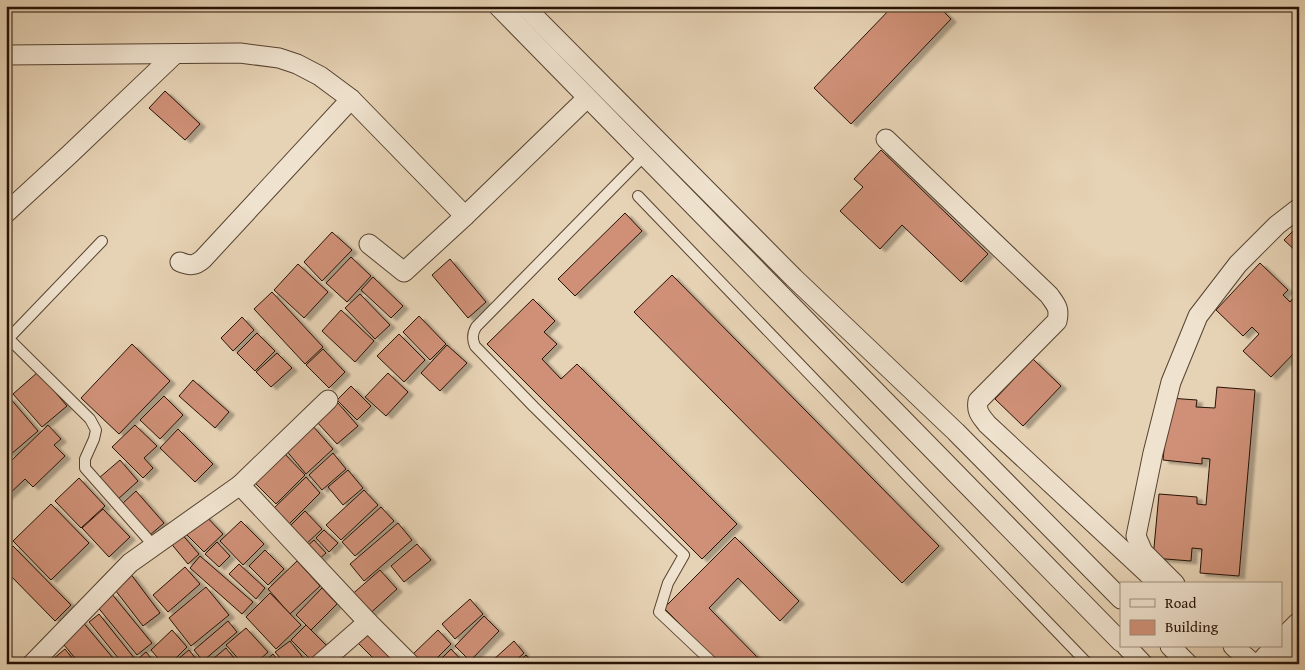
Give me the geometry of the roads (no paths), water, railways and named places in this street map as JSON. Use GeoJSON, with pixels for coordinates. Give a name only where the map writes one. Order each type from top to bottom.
{"type":"FeatureCollection","features":[{"type":"Feature","properties":{"kind":"street"},"geometry":{"type":"LineString","coordinates":[[498,6],[1120,641]]}},
{"type":"Feature","properties":{"kind":"street"},"geometry":{"type":"LineString","coordinates":[[524,6],[794,278],[956,432],[1120,598]]}},
{"type":"Feature","properties":{"kind":"street"},"geometry":{"type":"LineString","coordinates":[[6,55],[240,53],[279,58],[297,64],[320,76],[351,99],[465,216]]}},
{"type":"Feature","properties":{"kind":"street"},"geometry":{"type":"LineString","coordinates":[[6,213],[175,54]]}},
{"type":"Feature","properties":{"kind":"street"},"geometry":{"type":"LineString","coordinates":[[370,244],[404,272],[587,98]]}},
{"type":"Feature","properties":{"kind":"street"},"geometry":{"type":"LineString","coordinates":[[180,262],[196,265],[203,259],[351,99]]}},
{"type":"Feature","properties":{"kind":"street"},"geometry":{"type":"LineString","coordinates":[[886,139],[1049,295],[1057,306],[1057,321],[978,401],[978,413],[1157,582]]}},
{"type":"Feature","properties":{"kind":"street"},"geometry":{"type":"LineString","coordinates":[[1173,582],[1143,552],[1136,536],[1153,453],[1171,382],[1198,316],[1238,264],[1278,225],[1299,208]]}},
{"type":"Feature","properties":{"kind":"street"},"geometry":{"type":"LineString","coordinates":[[32,664],[130,563],[240,485],[328,400]]}},
{"type":"Feature","properties":{"kind":"street"},"geometry":{"type":"LineString","coordinates":[[240,485],[368,622],[410,664]]}},
{"type":"Feature","properties":{"kind":"street"},"geometry":{"type":"LineString","coordinates":[[320,664],[368,622]]}},
{"type":"Feature","properties":{"kind":"street"},"geometry":{"type":"LineString","coordinates":[[1282,642],[1299,625]]}},
{"type":"Feature","properties":{"kind":"street"},"geometry":{"type":"LineString","coordinates":[[1128,648],[1143,664]]}},
{"type":"Feature","properties":{"kind":"street"},"geometry":{"type":"LineString","coordinates":[[1172,648],[1188,664]]}},
{"type":"Feature","properties":{"kind":"street"},"geometry":{"type":"LineString","coordinates":[[1241,648],[1269,655],[1299,653]]}},
{"type":"Feature","properties":{"kind":"lane"},"geometry":{"type":"LineString","coordinates":[[644,156],[476,327],[472,339],[476,346],[534,407],[684,555],[668,583],[659,612],[714,664]]}},
{"type":"Feature","properties":{"kind":"lane"},"geometry":{"type":"LineString","coordinates":[[638,196],[1088,664]]}},
{"type":"Feature","properties":{"kind":"lane"},"geometry":{"type":"LineString","coordinates":[[102,241],[7,337],[90,419],[96,430],[85,459],[85,468],[154,546]]}}]}
